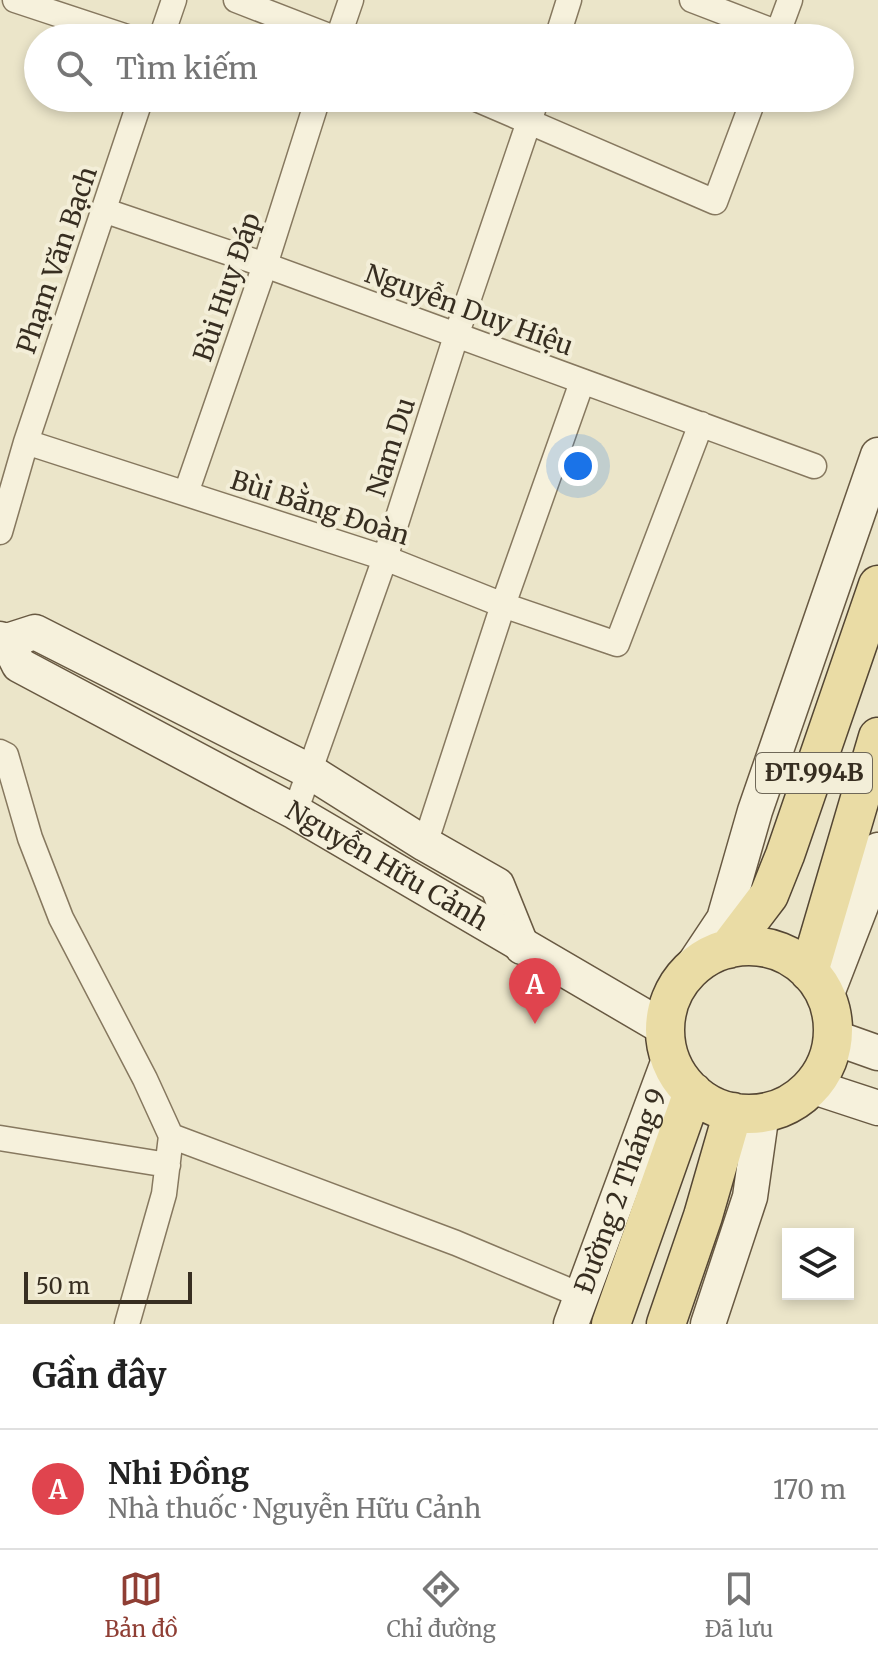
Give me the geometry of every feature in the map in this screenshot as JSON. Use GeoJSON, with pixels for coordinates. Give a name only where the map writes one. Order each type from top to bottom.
{"type":"FeatureCollection","features":[{"type":"Feature","properties":{"kind":"main road","name":"ĐT.994B"},"geometry":{"type":"LineString","coordinates":[[728,949],[769,895],[780,869],[878,585]]}},
{"type":"Feature","properties":{"kind":"main road","name":"ĐT.994B"},"geometry":{"type":"LineString","coordinates":[[818,984],[878,737]]}},
{"type":"Feature","properties":{"kind":"main road","name":"ĐT.994B"},"geometry":{"type":"LineString","coordinates":[[668,1043],[673,997],[688,973],[706,959],[728,949],[754,946],[774,950],[798,961],[818,984],[832,1017],[833,1037]]}},
{"type":"Feature","properties":{"kind":"main road"},"geometry":{"type":"LineString","coordinates":[[668,1043],[682,1080],[693,1092],[711,1105],[748,1112],[790,1103],[811,1086],[826,1063],[833,1037]]}},
{"type":"Feature","properties":{"kind":"main road","name":"Đường 2 Tháng 9"},"geometry":{"type":"LineString","coordinates":[[611,1324],[693,1092]]}},
{"type":"Feature","properties":{"kind":"main road"},"geometry":{"type":"LineString","coordinates":[[666,1324],[703,1216],[748,1112]]}},
{"type":"Feature","properties":{"kind":"street"},"geometry":{"type":"LineString","coordinates":[[15,0],[88,24]]}},
{"type":"Feature","properties":{"kind":"street"},"geometry":{"type":"LineString","coordinates":[[166,24],[174,0]]}},
{"type":"Feature","properties":{"kind":"street"},"geometry":{"type":"LineString","coordinates":[[236,0],[299,24]]}},
{"type":"Feature","properties":{"kind":"street"},"geometry":{"type":"LineString","coordinates":[[342,24],[351,0]]}},
{"type":"Feature","properties":{"kind":"street"},"geometry":{"type":"LineString","coordinates":[[561,24],[569,0]]}},
{"type":"Feature","properties":{"kind":"street"},"geometry":{"type":"LineString","coordinates":[[692,0],[749,24]]}},
{"type":"Feature","properties":{"kind":"street"},"geometry":{"type":"LineString","coordinates":[[781,24],[790,0]]}},
{"type":"Feature","properties":{"kind":"street","name":"Phạm Văn Bạch"},"geometry":{"type":"LineString","coordinates":[[0,532],[26,442],[136,112]]}},
{"type":"Feature","properties":{"kind":"street","name":"Bùi Huy Đáp"},"geometry":{"type":"LineString","coordinates":[[186,493],[265,265],[314,112]]}},
{"type":"Feature","properties":{"kind":"street"},"geometry":{"type":"LineString","coordinates":[[506,112],[715,202],[749,112]]}},
{"type":"Feature","properties":{"kind":"street","name":"Nam Du"},"geometry":{"type":"LineString","coordinates":[[295,812],[385,558],[532,112]]}},
{"type":"Feature","properties":{"kind":"street","name":"Nguyễn Duy Hiệu"},"geometry":{"type":"LineString","coordinates":[[103,210],[265,265],[814,466]]}},
{"type":"Feature","properties":{"kind":"street"},"geometry":{"type":"LineString","coordinates":[[425,844],[503,605],[582,382]]}},
{"type":"Feature","properties":{"kind":"street","name":"Bùi Bằng Đoàn"},"geometry":{"type":"LineString","coordinates":[[26,442],[385,558],[503,605],[617,644],[701,424]]}},
{"type":"Feature","properties":{"kind":"street","name":"ĐT.994B"},"geometry":{"type":"LineString","coordinates":[[688,973],[724,919],[755,811],[878,455]]}},
{"type":"Feature","properties":{"kind":"street","name":"Nguyễn Hữu Cảnh"},"geometry":{"type":"LineString","coordinates":[[35,632],[309,771],[497,885],[522,947],[295,812],[19,665],[4,640],[35,632]]}},
{"type":"Feature","properties":{"kind":"street"},"geometry":{"type":"LineString","coordinates":[[0,752],[6,755],[30,838],[61,918],[145,1079],[171,1136],[164,1194],[127,1324]]}},
{"type":"Feature","properties":{"kind":"street"},"geometry":{"type":"LineString","coordinates":[[818,984],[862,903],[878,850]]}},
{"type":"Feature","properties":{"kind":"street"},"geometry":{"type":"LineString","coordinates":[[522,947],[668,1043]]}},
{"type":"Feature","properties":{"kind":"street"},"geometry":{"type":"LineString","coordinates":[[833,1037],[878,1053]]}},
{"type":"Feature","properties":{"kind":"street","name":"Đường 2 Tháng 9"},"geometry":{"type":"LineString","coordinates":[[576,1309],[668,1043]]}},
{"type":"Feature","properties":{"kind":"street"},"geometry":{"type":"LineString","coordinates":[[811,1086],[878,1108]]}},
{"type":"Feature","properties":{"kind":"street"},"geometry":{"type":"LineString","coordinates":[[708,1324],[750,1197],[748,1112]]}},
{"type":"Feature","properties":{"kind":"street"},"geometry":{"type":"LineString","coordinates":[[171,1136],[385,1216],[576,1309]]}},
{"type":"Feature","properties":{"kind":"street"},"geometry":{"type":"LineString","coordinates":[[0,1138],[168,1165]]}},
{"type":"Feature","properties":{"kind":"place","name":"Nhi Đồng"},"geometry":{"type":"Point","coordinates":[535,1024]}}]}
